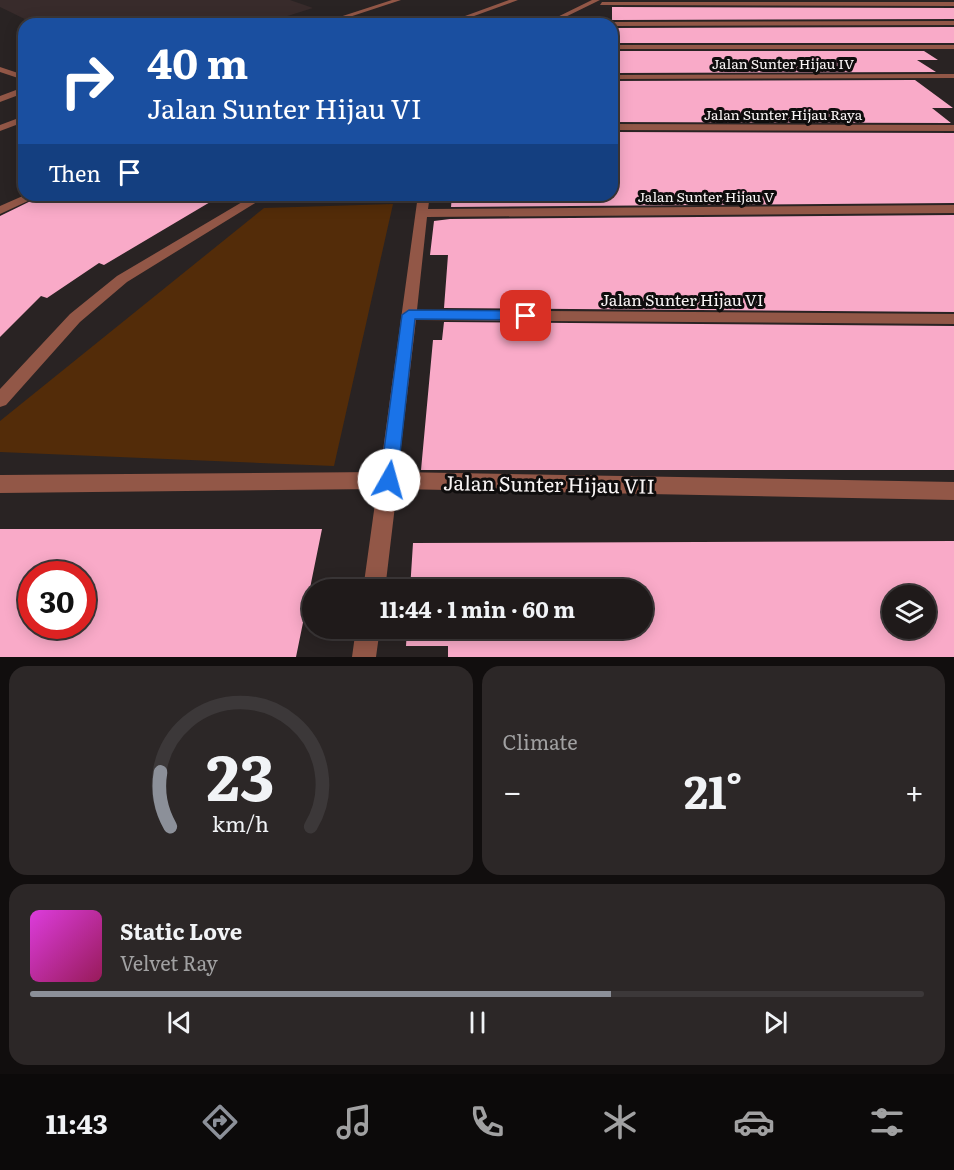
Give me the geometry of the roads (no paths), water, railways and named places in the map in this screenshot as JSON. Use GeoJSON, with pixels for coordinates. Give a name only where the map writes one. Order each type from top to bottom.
{"type":"FeatureCollection","features":[{"type":"Feature","properties":{"kind":"street"},"geometry":{"type":"LineString","coordinates":[[340,18],[398,0]]}},
{"type":"Feature","properties":{"kind":"street"},"geometry":{"type":"LineString","coordinates":[[463,18],[515,0]]}},
{"type":"Feature","properties":{"kind":"street"},"geometry":{"type":"LineString","coordinates":[[582,0],[597,2],[954,4]]}},
{"type":"Feature","properties":{"kind":"street"},"geometry":{"type":"LineString","coordinates":[[883,0],[944,34]]}},
{"type":"Feature","properties":{"kind":"street"},"geometry":{"type":"LineString","coordinates":[[597,2],[606,18]]}},
{"type":"Feature","properties":{"kind":"street"},"geometry":{"type":"LineString","coordinates":[[560,18],[597,2]]}},
{"type":"Feature","properties":{"kind":"street"},"geometry":{"type":"LineString","coordinates":[[618,24],[954,24]]}},
{"type":"Feature","properties":{"kind":"street"},"geometry":{"type":"LineString","coordinates":[[618,47],[954,47]]}},
{"type":"Feature","properties":{"kind":"street"},"geometry":{"type":"LineString","coordinates":[[0,69],[18,76]]}},
{"type":"Feature","properties":{"kind":"street","name":"Jalan Sunter Hijau IV"},"geometry":{"type":"LineString","coordinates":[[618,77],[954,76]]}},
{"type":"Feature","properties":{"kind":"street"},"geometry":{"type":"LineString","coordinates":[[0,99],[18,92]]}},
{"type":"Feature","properties":{"kind":"street"},"geometry":{"type":"LineString","coordinates":[[0,128],[18,121]]}},
{"type":"Feature","properties":{"kind":"street","name":"Jalan Sunter Hijau Raya"},"geometry":{"type":"LineString","coordinates":[[618,127],[954,128]]}},
{"type":"Feature","properties":{"kind":"street"},"geometry":{"type":"LineString","coordinates":[[0,210],[20,201]]}},
{"type":"Feature","properties":{"kind":"street"},"geometry":{"type":"LineString","coordinates":[[0,400],[75,318],[122,279],[252,201]]}},
{"type":"Feature","properties":{"kind":"street"},"geometry":{"type":"LineString","coordinates":[[376,579],[423,201]]}},
{"type":"Feature","properties":{"kind":"street","name":"Jalan Sunter Hijau V"},"geometry":{"type":"LineString","coordinates":[[421,213],[954,209]]}},
{"type":"Feature","properties":{"kind":"street","name":"Jalan Sunter Hijau VI"},"geometry":{"type":"LineString","coordinates":[[409,315],[954,319]]}},
{"type":"Feature","properties":{"kind":"street","name":"Jalan Sunter Hijau VII"},"geometry":{"type":"LineString","coordinates":[[0,484],[389,480],[954,491]]}},
{"type":"Feature","properties":{"kind":"street"},"geometry":{"type":"LineString","coordinates":[[364,657],[366,639]]}}]}
